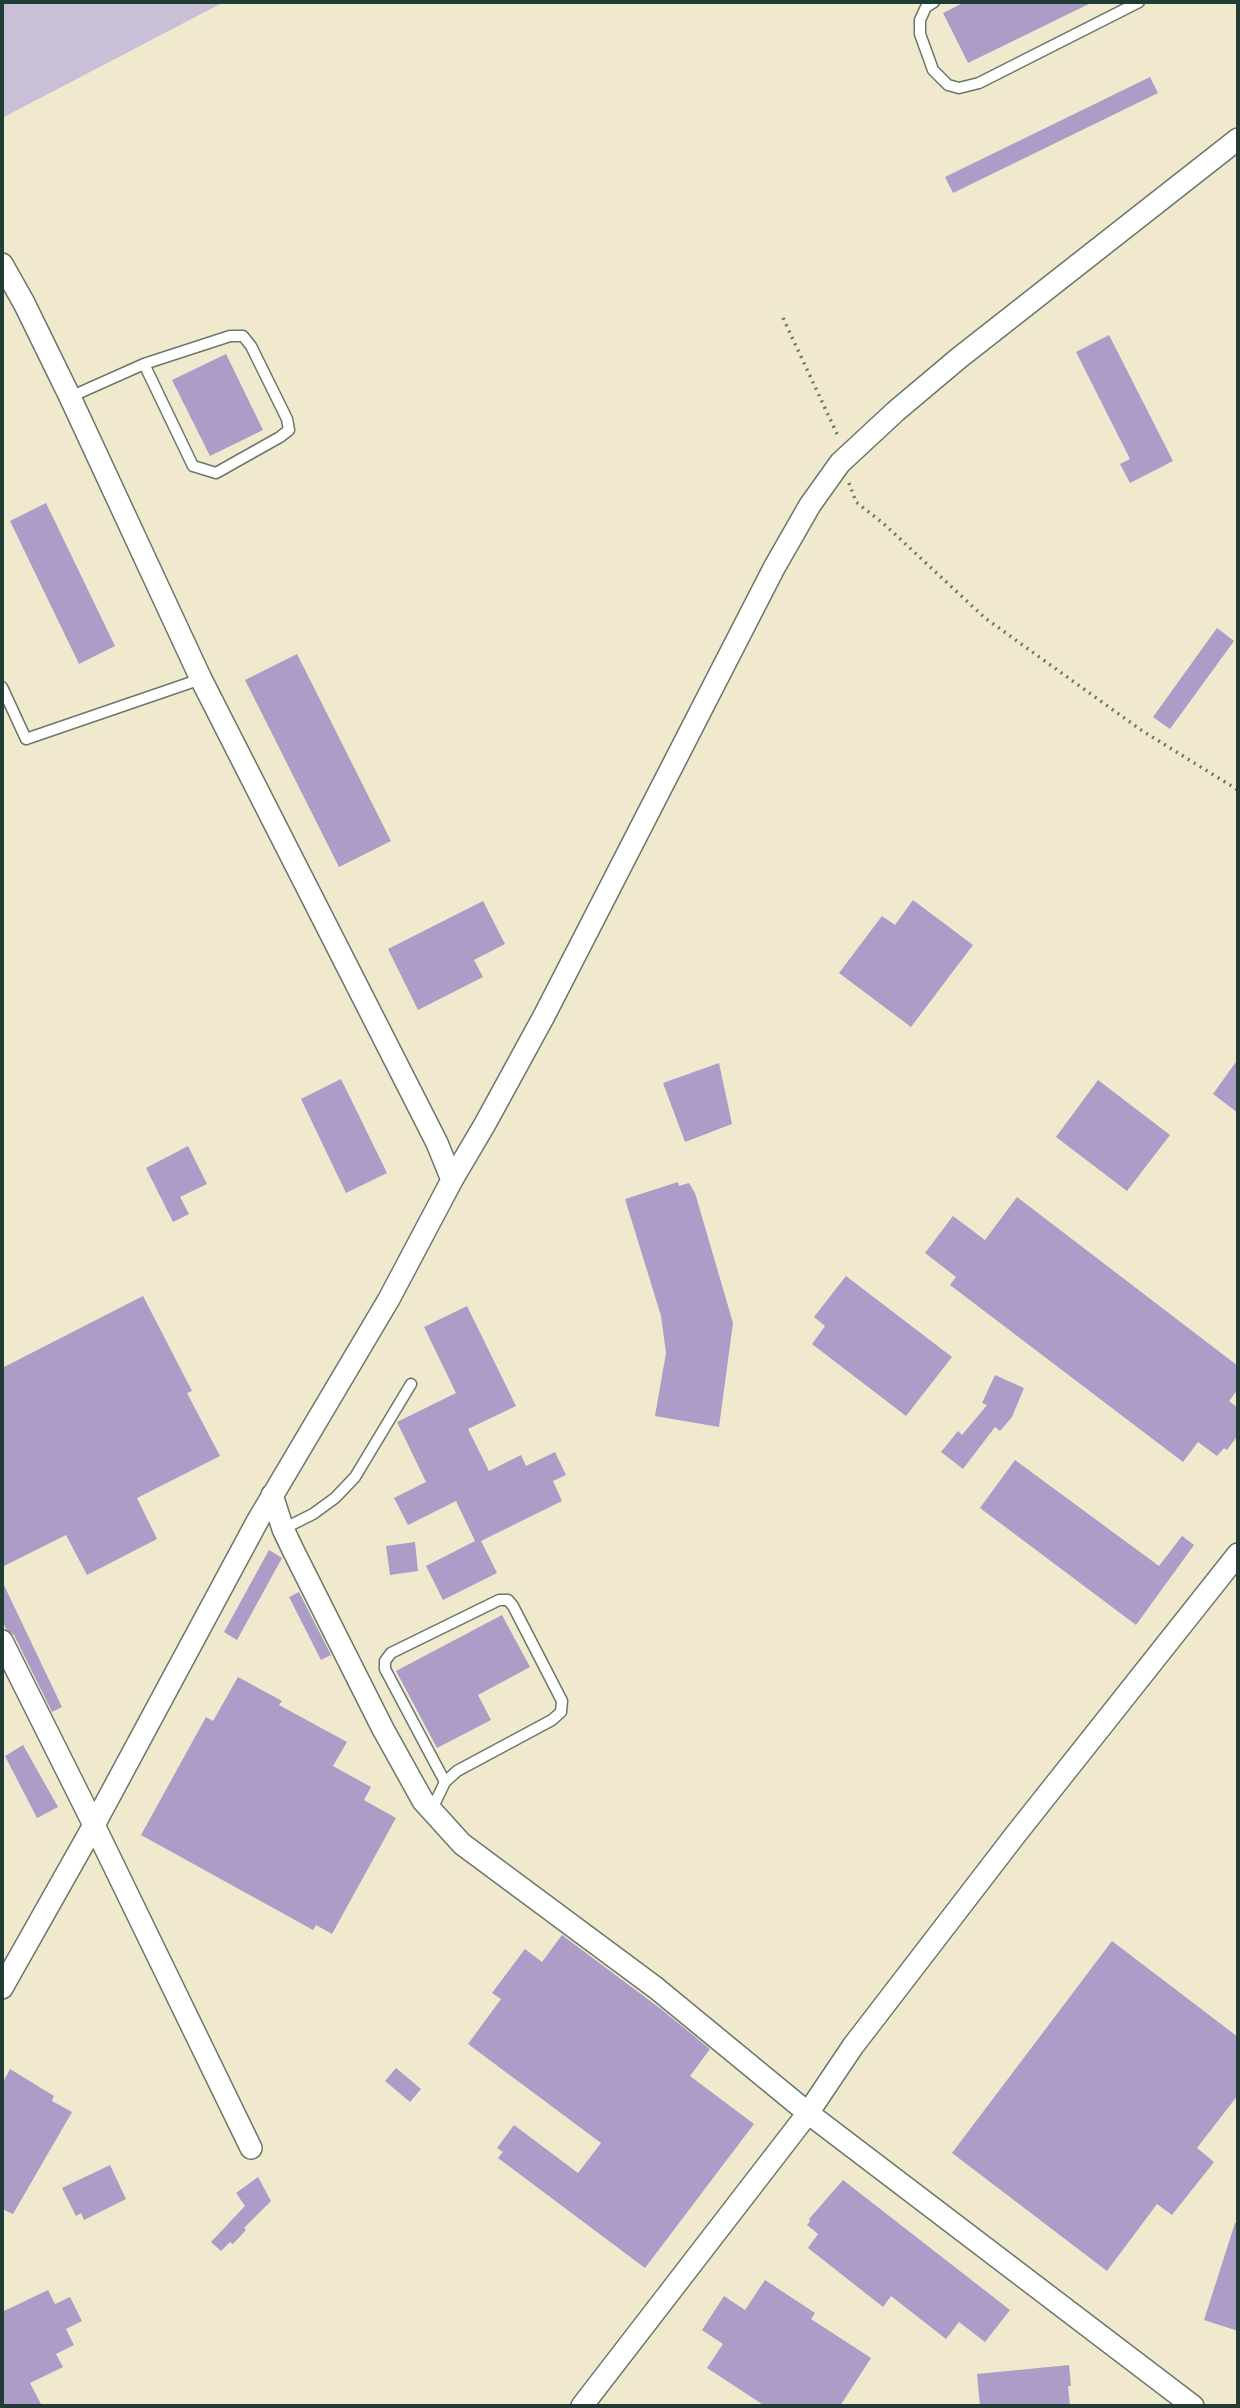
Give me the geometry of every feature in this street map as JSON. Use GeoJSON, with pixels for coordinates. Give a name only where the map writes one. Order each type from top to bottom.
{"type":"FeatureCollection","features":[{"type":"Feature","properties":{"kind":"street"},"geometry":{"type":"LineString","coordinates":[[2,1988],[94,1825],[272,1495],[389,1299],[544,1016],[774,568],[810,505],[841,463],[896,411],[959,358],[1238,139]]}},
{"type":"Feature","properties":{"kind":"street"},"geometry":{"type":"LineString","coordinates":[[2,264],[70,397],[201,679],[438,1143],[452,1180]]}},
{"type":"Feature","properties":{"kind":"street"},"geometry":{"type":"LineString","coordinates":[[272,1495],[283,1529],[383,1729],[430,1811],[461,1844],[656,1988],[808,2113],[1193,2406]]}},
{"type":"Feature","properties":{"kind":"street"},"geometry":{"type":"LineString","coordinates":[[582,2406],[808,2113],[853,2046],[959,1908],[1238,1554]]}},
{"type":"Feature","properties":{"kind":"street"},"geometry":{"type":"LineString","coordinates":[[2,1642],[251,2148]]}},
{"type":"Feature","properties":{"kind":"lane"},"geometry":{"type":"LineString","coordinates":[[934,2],[926,7],[920,20],[920,34],[933,70],[948,85],[959,89],[979,83],[1139,2]]}},
{"type":"Feature","properties":{"kind":"lane"},"geometry":{"type":"LineString","coordinates":[[70,397],[144,365],[230,337],[243,336],[251,346],[287,419],[289,430],[280,438],[216,473],[193,466],[144,365]]}},
{"type":"Feature","properties":{"kind":"lane"},"geometry":{"type":"LineString","coordinates":[[2,687],[26,739],[201,679]]}},
{"type":"Feature","properties":{"kind":"lane"},"geometry":{"type":"LineString","coordinates":[[283,1529],[313,1514],[335,1498],[355,1477],[411,1384]]}},
{"type":"Feature","properties":{"kind":"lane"},"geometry":{"type":"LineString","coordinates":[[430,1811],[445,1782],[457,1771],[552,1720],[561,1712],[562,1701],[508,1600],[499,1600],[391,1653],[385,1661],[385,1669],[445,1782]]}},
{"type":"Feature","properties":{"kind":"path"},"geometry":{"type":"LineString","coordinates":[[783,318],[843,446],[841,463],[856,502],[884,524],[985,618],[1141,730],[1238,790]]}},
{"type":"Feature","properties":{"kind":"shaded area"},"geometry":{"type":"Polygon","coordinates":[[[2,2],[224,2],[2,118],[2,2]]]}},
{"type":"Feature","properties":{"kind":"building"},"geometry":{"type":"Polygon","coordinates":[[[965,2],[1093,2],[968,63],[943,13],[965,2]]]}},
{"type":"Feature","properties":{"kind":"building"},"geometry":{"type":"Polygon","coordinates":[[[1150,77],[1158,93],[953,193],[945,177],[1150,77]]]}},
{"type":"Feature","properties":{"kind":"building"},"geometry":{"type":"Polygon","coordinates":[[[1109,335],[1173,461],[1130,483],[1120,464],[1130,459],[1076,352],[1109,335]]]}},
{"type":"Feature","properties":{"kind":"building"},"geometry":{"type":"Polygon","coordinates":[[[226,354],[263,430],[210,456],[172,380],[226,354]]]}},
{"type":"Feature","properties":{"kind":"building"},"geometry":{"type":"Polygon","coordinates":[[[46,503],[115,646],[79,664],[10,521],[46,503]]]}},
{"type":"Feature","properties":{"kind":"building"},"geometry":{"type":"Polygon","coordinates":[[[1217,628],[1234,641],[1170,729],[1153,717],[1217,628]]]}},
{"type":"Feature","properties":{"kind":"building"},"geometry":{"type":"Polygon","coordinates":[[[297,654],[391,841],[339,867],[245,680],[297,654]]]}},
{"type":"Feature","properties":{"kind":"building"},"geometry":{"type":"Polygon","coordinates":[[[913,900],[973,945],[911,1027],[839,973],[882,916],[895,925],[913,900]]]}},
{"type":"Feature","properties":{"kind":"building"},"geometry":{"type":"Polygon","coordinates":[[[483,901],[505,944],[474,960],[483,977],[418,1010],[388,949],[483,901]]]}},
{"type":"Feature","properties":{"kind":"building"},"geometry":{"type":"Polygon","coordinates":[[[1238,1059],[1238,1113],[1213,1094],[1238,1059]]]}},
{"type":"Feature","properties":{"kind":"building"},"geometry":{"type":"Polygon","coordinates":[[[719,1063],[732,1124],[685,1142],[663,1083],[719,1063]]]}},
{"type":"Feature","properties":{"kind":"building"},"geometry":{"type":"Polygon","coordinates":[[[341,1079],[387,1173],[346,1193],[301,1099],[341,1079]]]}},
{"type":"Feature","properties":{"kind":"building"},"geometry":{"type":"Polygon","coordinates":[[[1098,1080],[1170,1135],[1127,1191],[1056,1137],[1098,1080]]]}},
{"type":"Feature","properties":{"kind":"building"},"geometry":{"type":"Polygon","coordinates":[[[188,1146],[207,1184],[180,1197],[189,1214],[173,1222],[146,1168],[188,1146]]]}},
{"type":"Feature","properties":{"kind":"building"},"geometry":{"type":"Polygon","coordinates":[[[678,1182],[679,1186],[689,1183],[695,1193],[733,1323],[719,1427],[655,1416],[666,1353],[661,1316],[625,1199],[678,1182]]]}},
{"type":"Feature","properties":{"kind":"building"},"geometry":{"type":"Polygon","coordinates":[[[1017,1197],[1238,1366],[1238,1389],[1229,1401],[1238,1408],[1238,1435],[1227,1450],[1224,1448],[1217,1456],[1198,1442],[1183,1462],[950,1285],[956,1277],[925,1253],[953,1216],[985,1240],[1017,1197]]]}},
{"type":"Feature","properties":{"kind":"building"},"geometry":{"type":"Polygon","coordinates":[[[846,1276],[952,1357],[906,1416],[812,1344],[825,1326],[814,1317],[846,1276]]]}},
{"type":"Feature","properties":{"kind":"building"},"geometry":{"type":"Polygon","coordinates":[[[143,1296],[192,1391],[187,1393],[220,1456],[137,1498],[157,1539],[87,1575],[66,1535],[2,1567],[2,1368],[143,1296]]]}},
{"type":"Feature","properties":{"kind":"building"},"geometry":{"type":"Polygon","coordinates":[[[467,1306],[516,1406],[468,1429],[489,1471],[521,1455],[526,1466],[555,1452],[566,1475],[553,1481],[562,1501],[481,1541],[497,1573],[443,1600],[426,1566],[475,1541],[456,1501],[408,1525],[394,1498],[426,1482],[397,1422],[456,1393],[424,1327],[467,1306]]]}},
{"type":"Feature","properties":{"kind":"building"},"geometry":{"type":"Polygon","coordinates":[[[995,1375],[1024,1388],[1012,1417],[1000,1431],[995,1427],[963,1469],[941,1452],[958,1431],[962,1435],[987,1405],[982,1403],[995,1375]]]}},
{"type":"Feature","properties":{"kind":"building"},"geometry":{"type":"Polygon","coordinates":[[[1015,1460],[1159,1566],[1182,1536],[1194,1545],[1136,1625],[980,1508],[1015,1460]]]}},
{"type":"Feature","properties":{"kind":"building"},"geometry":{"type":"Polygon","coordinates":[[[415,1542],[418,1571],[390,1575],[386,1546],[415,1542]]]}},
{"type":"Feature","properties":{"kind":"building"},"geometry":{"type":"Polygon","coordinates":[[[269,1550],[282,1558],[237,1640],[224,1632],[269,1550]]]}},
{"type":"Feature","properties":{"kind":"building"},"geometry":{"type":"Polygon","coordinates":[[[2,1581],[62,1707],[52,1712],[14,1635],[6,1629],[2,1620],[2,1581]]]}},
{"type":"Feature","properties":{"kind":"building"},"geometry":{"type":"Polygon","coordinates":[[[299,1592],[331,1655],[321,1660],[289,1597],[299,1592]]]}},
{"type":"Feature","properties":{"kind":"building"},"geometry":{"type":"Polygon","coordinates":[[[502,1615],[530,1667],[478,1695],[491,1720],[437,1748],[396,1671],[502,1615]]]}},
{"type":"Feature","properties":{"kind":"building"},"geometry":{"type":"Polygon","coordinates":[[[238,1677],[282,1701],[279,1705],[347,1742],[333,1766],[371,1787],[364,1800],[396,1818],[332,1934],[316,1925],[313,1930],[141,1835],[206,1717],[213,1721],[238,1677]]]}},
{"type":"Feature","properties":{"kind":"building"},"geometry":{"type":"Polygon","coordinates":[[[23,1745],[58,1807],[37,1818],[5,1756],[23,1745]]]}},
{"type":"Feature","properties":{"kind":"building"},"geometry":{"type":"Polygon","coordinates":[[[562,1935],[710,2049],[690,2076],[754,2124],[645,2268],[498,2158],[503,2152],[497,2148],[514,2125],[578,2173],[601,2143],[468,2044],[501,1999],[492,1993],[525,1949],[542,1962],[562,1935]]]}},
{"type":"Feature","properties":{"kind":"building"},"geometry":{"type":"Polygon","coordinates":[[[1112,1941],[1238,2037],[1238,2095],[1197,2148],[1214,2162],[1172,2215],[1157,2204],[1107,2271],[952,2153],[1112,1941]]]}},
{"type":"Feature","properties":{"kind":"building"},"geometry":{"type":"Polygon","coordinates":[[[396,2068],[421,2089],[410,2102],[385,2081],[396,2068]]]}},
{"type":"Feature","properties":{"kind":"building"},"geometry":{"type":"Polygon","coordinates":[[[10,2069],[54,2096],[52,2101],[72,2112],[13,2214],[2,2209],[2,2084],[10,2069]]]}},
{"type":"Feature","properties":{"kind":"building"},"geometry":{"type":"Polygon","coordinates":[[[110,2165],[126,2199],[84,2220],[81,2213],[76,2216],[62,2188],[110,2165]]]}},
{"type":"Feature","properties":{"kind":"building"},"geometry":{"type":"Polygon","coordinates":[[[258,2177],[271,2201],[244,2228],[246,2230],[233,2244],[230,2242],[221,2251],[211,2242],[245,2206],[236,2193],[258,2177]]]}},
{"type":"Feature","properties":{"kind":"building"},"geometry":{"type":"Polygon","coordinates":[[[843,2180],[1010,2310],[985,2342],[959,2322],[946,2339],[891,2296],[883,2307],[808,2248],[818,2234],[807,2225],[809,2219],[843,2180]]]}},
{"type":"Feature","properties":{"kind":"building"},"geometry":{"type":"Polygon","coordinates":[[[1235,2223],[1238,2223],[1238,2331],[1204,2320],[1235,2223]]]}},
{"type":"Feature","properties":{"kind":"building"},"geometry":{"type":"Polygon","coordinates":[[[765,2280],[815,2313],[811,2319],[871,2358],[840,2406],[765,2406],[707,2368],[723,2344],[702,2330],[724,2296],[745,2310],[765,2280]]]}},
{"type":"Feature","properties":{"kind":"building"},"geometry":{"type":"Polygon","coordinates":[[[48,2290],[55,2304],[70,2297],[82,2321],[66,2329],[74,2345],[56,2354],[63,2367],[30,2383],[42,2406],[2,2406],[2,2312],[48,2290]]]}},
{"type":"Feature","properties":{"kind":"building"},"geometry":{"type":"Polygon","coordinates":[[[1069,2365],[1070,2406],[980,2406],[977,2374],[1069,2365]]]}}]}
